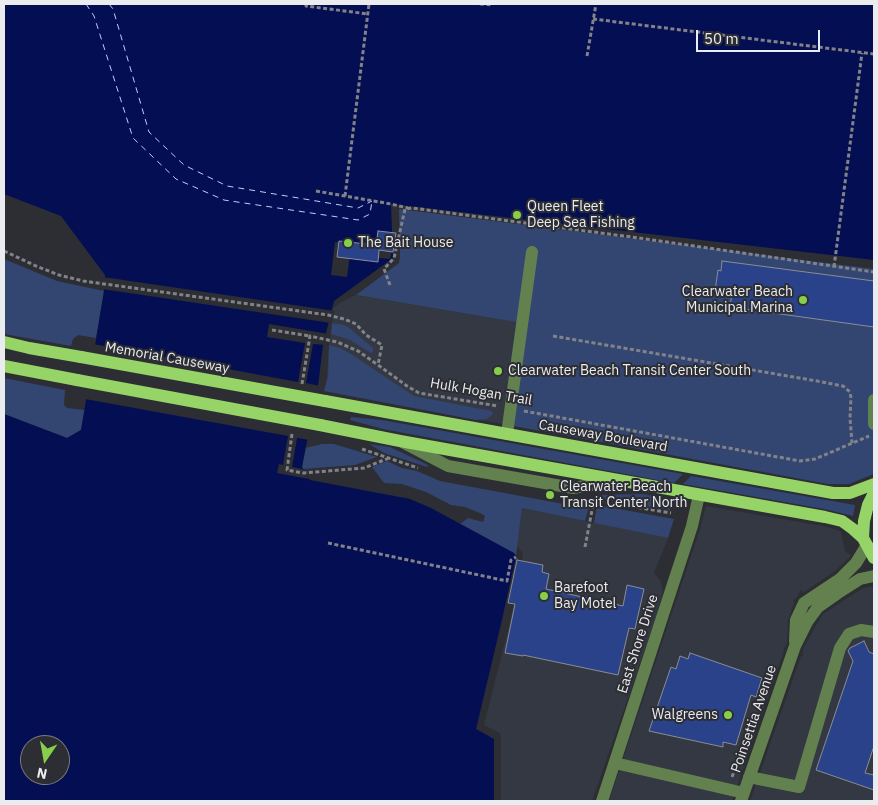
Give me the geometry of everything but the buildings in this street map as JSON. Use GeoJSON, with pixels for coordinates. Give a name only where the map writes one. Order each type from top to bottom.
{"type":"FeatureCollection","features":[{"type":"Feature","properties":{"kind":"main road","name":"Memorial Causeway"},"geometry":{"type":"LineString","coordinates":[[4,342],[325,401]]}},
{"type":"Feature","properties":{"kind":"main road"},"geometry":{"type":"LineString","coordinates":[[4,366],[400,441],[825,517],[842,521],[853,528],[865,542],[874,558]]}},
{"type":"Feature","properties":{"kind":"main road","name":"Causeway Boulevard"},"geometry":{"type":"LineString","coordinates":[[325,401],[833,493],[850,493],[874,484]]}},
{"type":"Feature","properties":{"kind":"main road"},"geometry":{"type":"LineString","coordinates":[[865,542],[864,521],[868,505],[874,493]]}},
{"type":"Feature","properties":{"kind":"street"},"geometry":{"type":"LineString","coordinates":[[506,434],[532,252]]}},
{"type":"Feature","properties":{"kind":"street"},"geometry":{"type":"LineString","coordinates":[[874,400],[874,424]]}},
{"type":"Feature","properties":{"kind":"street","name":"East Shore Drive"},"geometry":{"type":"LineString","coordinates":[[602,801],[692,526],[699,495]]}},
{"type":"Feature","properties":{"kind":"street","name":"Poinsettia Avenue"},"geometry":{"type":"LineString","coordinates":[[795,646],[796,620],[804,603],[840,579],[856,563],[865,542]]}},
{"type":"Feature","properties":{"kind":"street","name":"Poinsettia Avenue"},"geometry":{"type":"LineString","coordinates":[[742,797],[795,646],[807,622],[818,606],[860,579],[874,576]]}},
{"type":"Feature","properties":{"kind":"street"},"geometry":{"type":"LineString","coordinates":[[749,777],[799,787],[840,648],[849,634],[860,630],[874,632]]}},
{"type":"Feature","properties":{"kind":"street"},"geometry":{"type":"LineString","coordinates":[[615,763],[742,797]]}},
{"type":"Feature","properties":{"kind":"path"},"geometry":{"type":"LineString","coordinates":[[306,4],[306,6],[368,14]]}},
{"type":"Feature","properties":{"kind":"path"},"geometry":{"type":"LineString","coordinates":[[346,196],[369,4]]}},
{"type":"Feature","properties":{"kind":"path"},"geometry":{"type":"LineString","coordinates":[[480,4],[492,6]]}},
{"type":"Feature","properties":{"kind":"path"},"geometry":{"type":"LineString","coordinates":[[587,56],[596,4]]}},
{"type":"Feature","properties":{"kind":"path"},"geometry":{"type":"LineString","coordinates":[[593,19],[874,54]]}},
{"type":"Feature","properties":{"kind":"path"},"geometry":{"type":"LineString","coordinates":[[834,267],[862,53]]}},
{"type":"Feature","properties":{"kind":"path"},"geometry":{"type":"LineString","coordinates":[[316,191],[408,208],[639,238],[874,272]]}},
{"type":"Feature","properties":{"kind":"path"},"geometry":{"type":"LineString","coordinates":[[390,284],[384,269],[394,258],[406,209],[408,208]]}},
{"type":"Feature","properties":{"kind":"path"},"geometry":{"type":"LineString","coordinates":[[4,251],[59,275],[83,281],[328,315],[344,319],[356,324],[366,335],[382,345],[378,365]]}},
{"type":"Feature","properties":{"kind":"path","name":"Hulk Hogan Trail"},"geometry":{"type":"LineString","coordinates":[[272,330],[344,344],[358,350],[419,393],[800,460],[815,459],[874,434]]}},
{"type":"Feature","properties":{"kind":"path"},"geometry":{"type":"LineString","coordinates":[[302,381],[310,336]]}},
{"type":"Feature","properties":{"kind":"path"},"geometry":{"type":"LineString","coordinates":[[553,336],[843,386],[850,392],[851,398],[852,443]]}},
{"type":"Feature","properties":{"kind":"path"},"geometry":{"type":"LineString","coordinates":[[292,436],[287,470],[303,473],[364,468],[390,458]]}},
{"type":"Feature","properties":{"kind":"path"},"geometry":{"type":"LineString","coordinates":[[586,547],[594,500]]}},
{"type":"Feature","properties":{"kind":"path"},"geometry":{"type":"LineString","coordinates":[[328,543],[507,581],[511,560],[516,557]]}},
{"type":"Feature","properties":{"kind":"shaded area"},"geometry":{"type":"Polygon","coordinates":[[[4,4],[874,4],[874,260],[391,204],[393,258],[334,301],[323,345],[318,386],[302,467],[309,479],[410,499],[431,508],[514,553],[516,556],[476,729],[494,739],[494,801],[4,801],[4,414],[67,438],[81,430],[104,291],[105,275],[61,216],[4,194],[4,4]]]}},
{"type":"Feature","properties":{"kind":"shaded area"},"geometry":{"type":"Polygon","coordinates":[[[399,209],[874,269],[874,474],[849,484],[828,484],[508,425],[522,323],[356,295],[399,263],[399,209]]]}},
{"type":"Feature","properties":{"kind":"shaded area"},"geometry":{"type":"Polygon","coordinates":[[[4,259],[57,281],[104,291],[96,338],[78,335],[73,339],[71,346],[4,334],[4,259]]]}},
{"type":"Feature","properties":{"kind":"shaded area"},"geometry":{"type":"Polygon","coordinates":[[[355,295],[523,323],[508,425],[324,391],[333,308],[355,295]]]}},
{"type":"Feature","properties":{"kind":"shaded area"},"geometry":{"type":"Polygon","coordinates":[[[332,323],[348,327],[373,348],[373,352],[371,353],[350,340],[331,334],[332,323]]]}},
{"type":"Feature","properties":{"kind":"shaded area"},"geometry":{"type":"Polygon","coordinates":[[[329,345],[351,354],[414,396],[492,411],[493,414],[487,419],[476,420],[324,391],[328,377],[329,345]]]}},
{"type":"Feature","properties":{"kind":"shaded area"},"geometry":{"type":"Polygon","coordinates":[[[4,378],[65,390],[64,405],[67,408],[85,410],[81,430],[67,438],[4,414],[4,378]]]}},
{"type":"Feature","properties":{"kind":"shaded area"},"geometry":{"type":"Polygon","coordinates":[[[351,417],[382,420],[683,474],[674,483],[383,429],[350,420],[351,417]]]}},
{"type":"Feature","properties":{"kind":"shaded area"},"geometry":{"type":"Polygon","coordinates":[[[322,444],[334,444],[377,457],[355,465],[303,469],[305,448],[322,444]]]}},
{"type":"Feature","properties":{"kind":"shaded area"},"geometry":{"type":"Polygon","coordinates":[[[369,444],[390,447],[428,465],[427,467],[384,453],[369,444]]]}},
{"type":"Feature","properties":{"kind":"shaded area"},"geometry":{"type":"Polygon","coordinates":[[[387,461],[440,481],[569,505],[590,503],[585,521],[522,508],[516,556],[514,553],[460,524],[468,518],[483,522],[485,516],[480,513],[465,507],[451,505],[426,492],[402,484],[384,483],[372,467],[387,461]]]}},
{"type":"Feature","properties":{"kind":"shaded area"},"geometry":{"type":"Polygon","coordinates":[[[691,476],[855,505],[853,516],[824,509],[683,484],[691,476]]]}},
{"type":"Feature","properties":{"kind":"shaded area"},"geometry":{"type":"Polygon","coordinates":[[[643,494],[669,499],[672,501],[670,510],[599,498],[598,495],[643,494]]]}},
{"type":"Feature","properties":{"kind":"shaded area"},"geometry":{"type":"Polygon","coordinates":[[[597,505],[674,519],[668,538],[594,523],[597,505]]]}},
{"type":"Feature","properties":{"kind":"shaded area"},"geometry":{"type":"Polygon","coordinates":[[[706,506],[838,530],[841,532],[845,551],[851,555],[835,571],[804,592],[800,590],[798,596],[793,600],[794,603],[788,620],[787,644],[783,650],[732,801],[609,801],[700,529],[706,506]]]}},
{"type":"Feature","properties":{"kind":"shaded area"},"geometry":{"type":"Polygon","coordinates":[[[522,508],[668,538],[654,573],[660,580],[663,590],[656,618],[592,801],[501,801],[500,733],[484,725],[523,562],[523,555],[517,546],[522,508]]]}},
{"type":"Feature","properties":{"kind":"shaded area"},"geometry":{"type":"Polygon","coordinates":[[[874,586],[874,801],[750,801],[801,656],[803,656],[803,649],[815,627],[823,614],[863,588],[874,586]]]}},
{"type":"Feature","properties":{"kind":"pier"},"geometry":{"type":"Polygon","coordinates":[[[335,242],[393,247],[390,259],[350,255],[347,277],[331,275],[335,242]]]}},
{"type":"Feature","properties":{"kind":"pier"},"geometry":{"type":"Polygon","coordinates":[[[103,277],[335,311],[331,323],[102,289],[103,277]]]}},
{"type":"Feature","properties":{"kind":"pier"},"geometry":{"type":"Polygon","coordinates":[[[269,324],[329,334],[326,345],[313,344],[306,383],[320,386],[310,440],[297,438],[292,467],[303,469],[309,479],[277,473],[279,464],[283,465],[288,436],[85,399],[93,344],[298,382],[305,343],[267,337],[269,324]]]}},
{"type":"Feature","properties":{"kind":"ferry route"},"geometry":{"type":"LineString","coordinates":[[86,4],[94,16],[133,138],[176,179],[224,200],[358,220],[370,214],[372,201]]}},
{"type":"Feature","properties":{"kind":"ferry route"},"geometry":{"type":"LineString","coordinates":[[109,4],[113,9],[149,132],[184,165],[227,186],[358,208],[372,201]]}},
{"type":"Feature","properties":{"kind":"place","name":"Queen Fleet Deep Sea Fishing"},"geometry":{"type":"Point","coordinates":[517,215]}},
{"type":"Feature","properties":{"kind":"place","name":"The Bait House"},"geometry":{"type":"Point","coordinates":[348,243]}},
{"type":"Feature","properties":{"kind":"place","name":"Clearwater Beach Municipal Marina"},"geometry":{"type":"Point","coordinates":[803,300]}},
{"type":"Feature","properties":{"kind":"place","name":"Clearwater Beach Transit Center South"},"geometry":{"type":"Point","coordinates":[498,371]}},
{"type":"Feature","properties":{"kind":"place","name":"Clearwater Beach Transit Center North"},"geometry":{"type":"Point","coordinates":[550,495]}},
{"type":"Feature","properties":{"kind":"place","name":"Barefoot Bay Motel"},"geometry":{"type":"Point","coordinates":[544,596]}},
{"type":"Feature","properties":{"kind":"place","name":"Walgreens"},"geometry":{"type":"Point","coordinates":[728,715]}}]}
